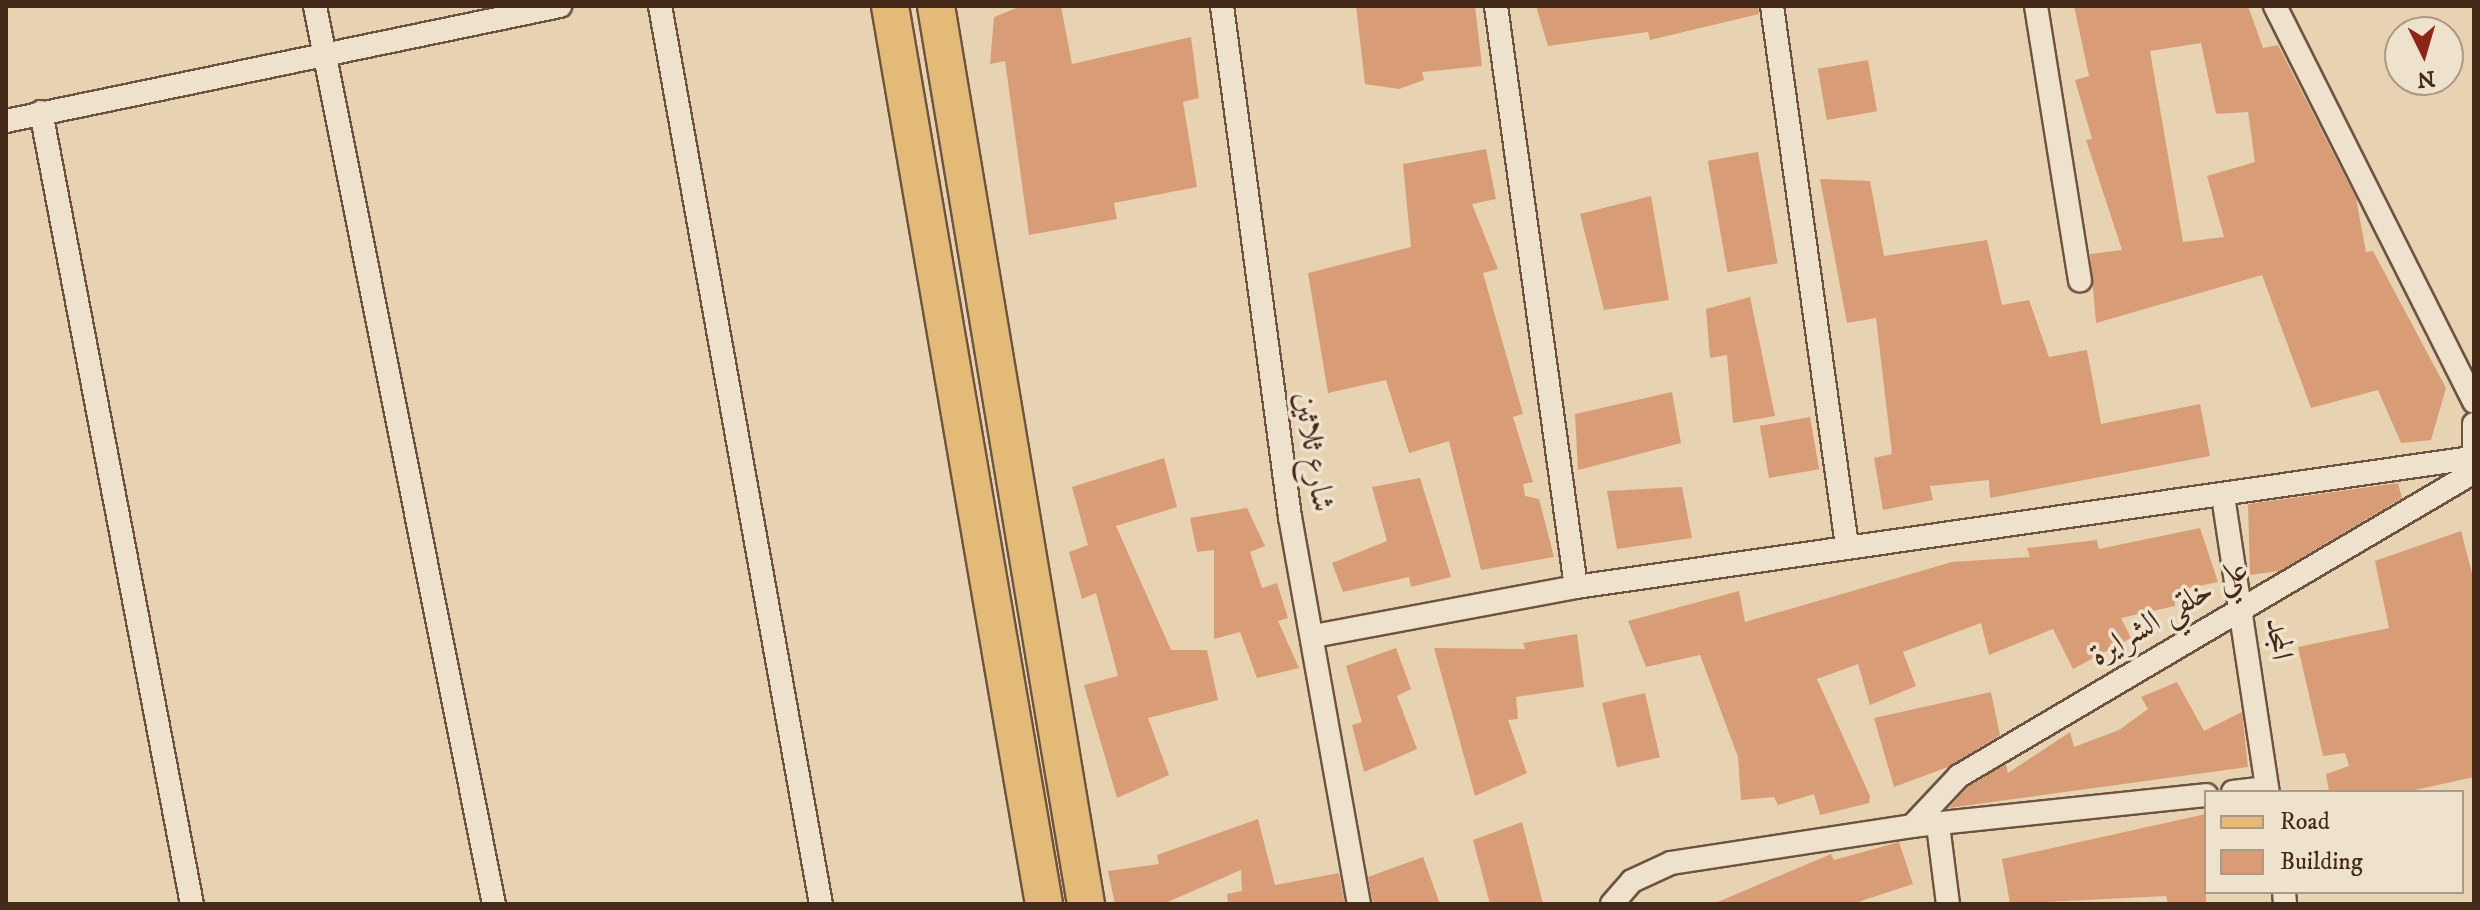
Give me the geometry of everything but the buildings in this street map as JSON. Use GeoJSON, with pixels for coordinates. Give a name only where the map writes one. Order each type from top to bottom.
{"type":"FeatureCollection","features":[{"type":"Feature","properties":{"kind":"main road"},"geometry":{"type":"LineString","coordinates":[[890,6],[1011,692],[1044,904]]}},
{"type":"Feature","properties":{"kind":"main road"},"geometry":{"type":"LineString","coordinates":[[936,6],[1046,686],[1086,904]]}},
{"type":"Feature","properties":{"kind":"main road"},"geometry":{"type":"LineString","coordinates":[[1011,692],[1046,686]]}},
{"type":"Feature","properties":{"kind":"street"},"geometry":{"type":"LineString","coordinates":[[315,6],[494,904]]}},
{"type":"Feature","properties":{"kind":"street"},"geometry":{"type":"LineString","coordinates":[[6,121],[560,6]]}},
{"type":"Feature","properties":{"kind":"street"},"geometry":{"type":"LineString","coordinates":[[660,6],[821,904]]}},
{"type":"Feature","properties":{"kind":"street","name":"شارع ثلاثين"},"geometry":{"type":"LineString","coordinates":[[1222,6],[1290,517],[1314,636],[1359,904]]}},
{"type":"Feature","properties":{"kind":"street"},"geometry":{"type":"LineString","coordinates":[[1496,6],[1576,587]]}},
{"type":"Feature","properties":{"kind":"street"},"geometry":{"type":"LineString","coordinates":[[1772,6],[1847,546]]}},
{"type":"Feature","properties":{"kind":"street"},"geometry":{"type":"LineString","coordinates":[[2036,6],[2080,280]]}},
{"type":"Feature","properties":{"kind":"street"},"geometry":{"type":"LineString","coordinates":[[2275,6],[2474,402]]}},
{"type":"Feature","properties":{"kind":"street"},"geometry":{"type":"LineString","coordinates":[[41,112],[192,904]]}},
{"type":"Feature","properties":{"kind":"street"},"geometry":{"type":"LineString","coordinates":[[1314,636],[1576,587],[1847,546],[2473,465],[2474,424]]}},
{"type":"Feature","properties":{"kind":"street","name":"علي خلقي الشرايرة"},"geometry":{"type":"LineString","coordinates":[[1912,826],[1959,776],[2473,465]]}},
{"type":"Feature","properties":{"kind":"street","name":"المجد"},"geometry":{"type":"LineString","coordinates":[[2223,496],[2268,790]]}},
{"type":"Feature","properties":{"kind":"street"},"geometry":{"type":"LineString","coordinates":[[1614,903],[1632,881],[1671,863],[1912,826],[2204,795]]}},
{"type":"Feature","properties":{"kind":"street"},"geometry":{"type":"LineString","coordinates":[[1938,825],[1948,904]]}}]}
